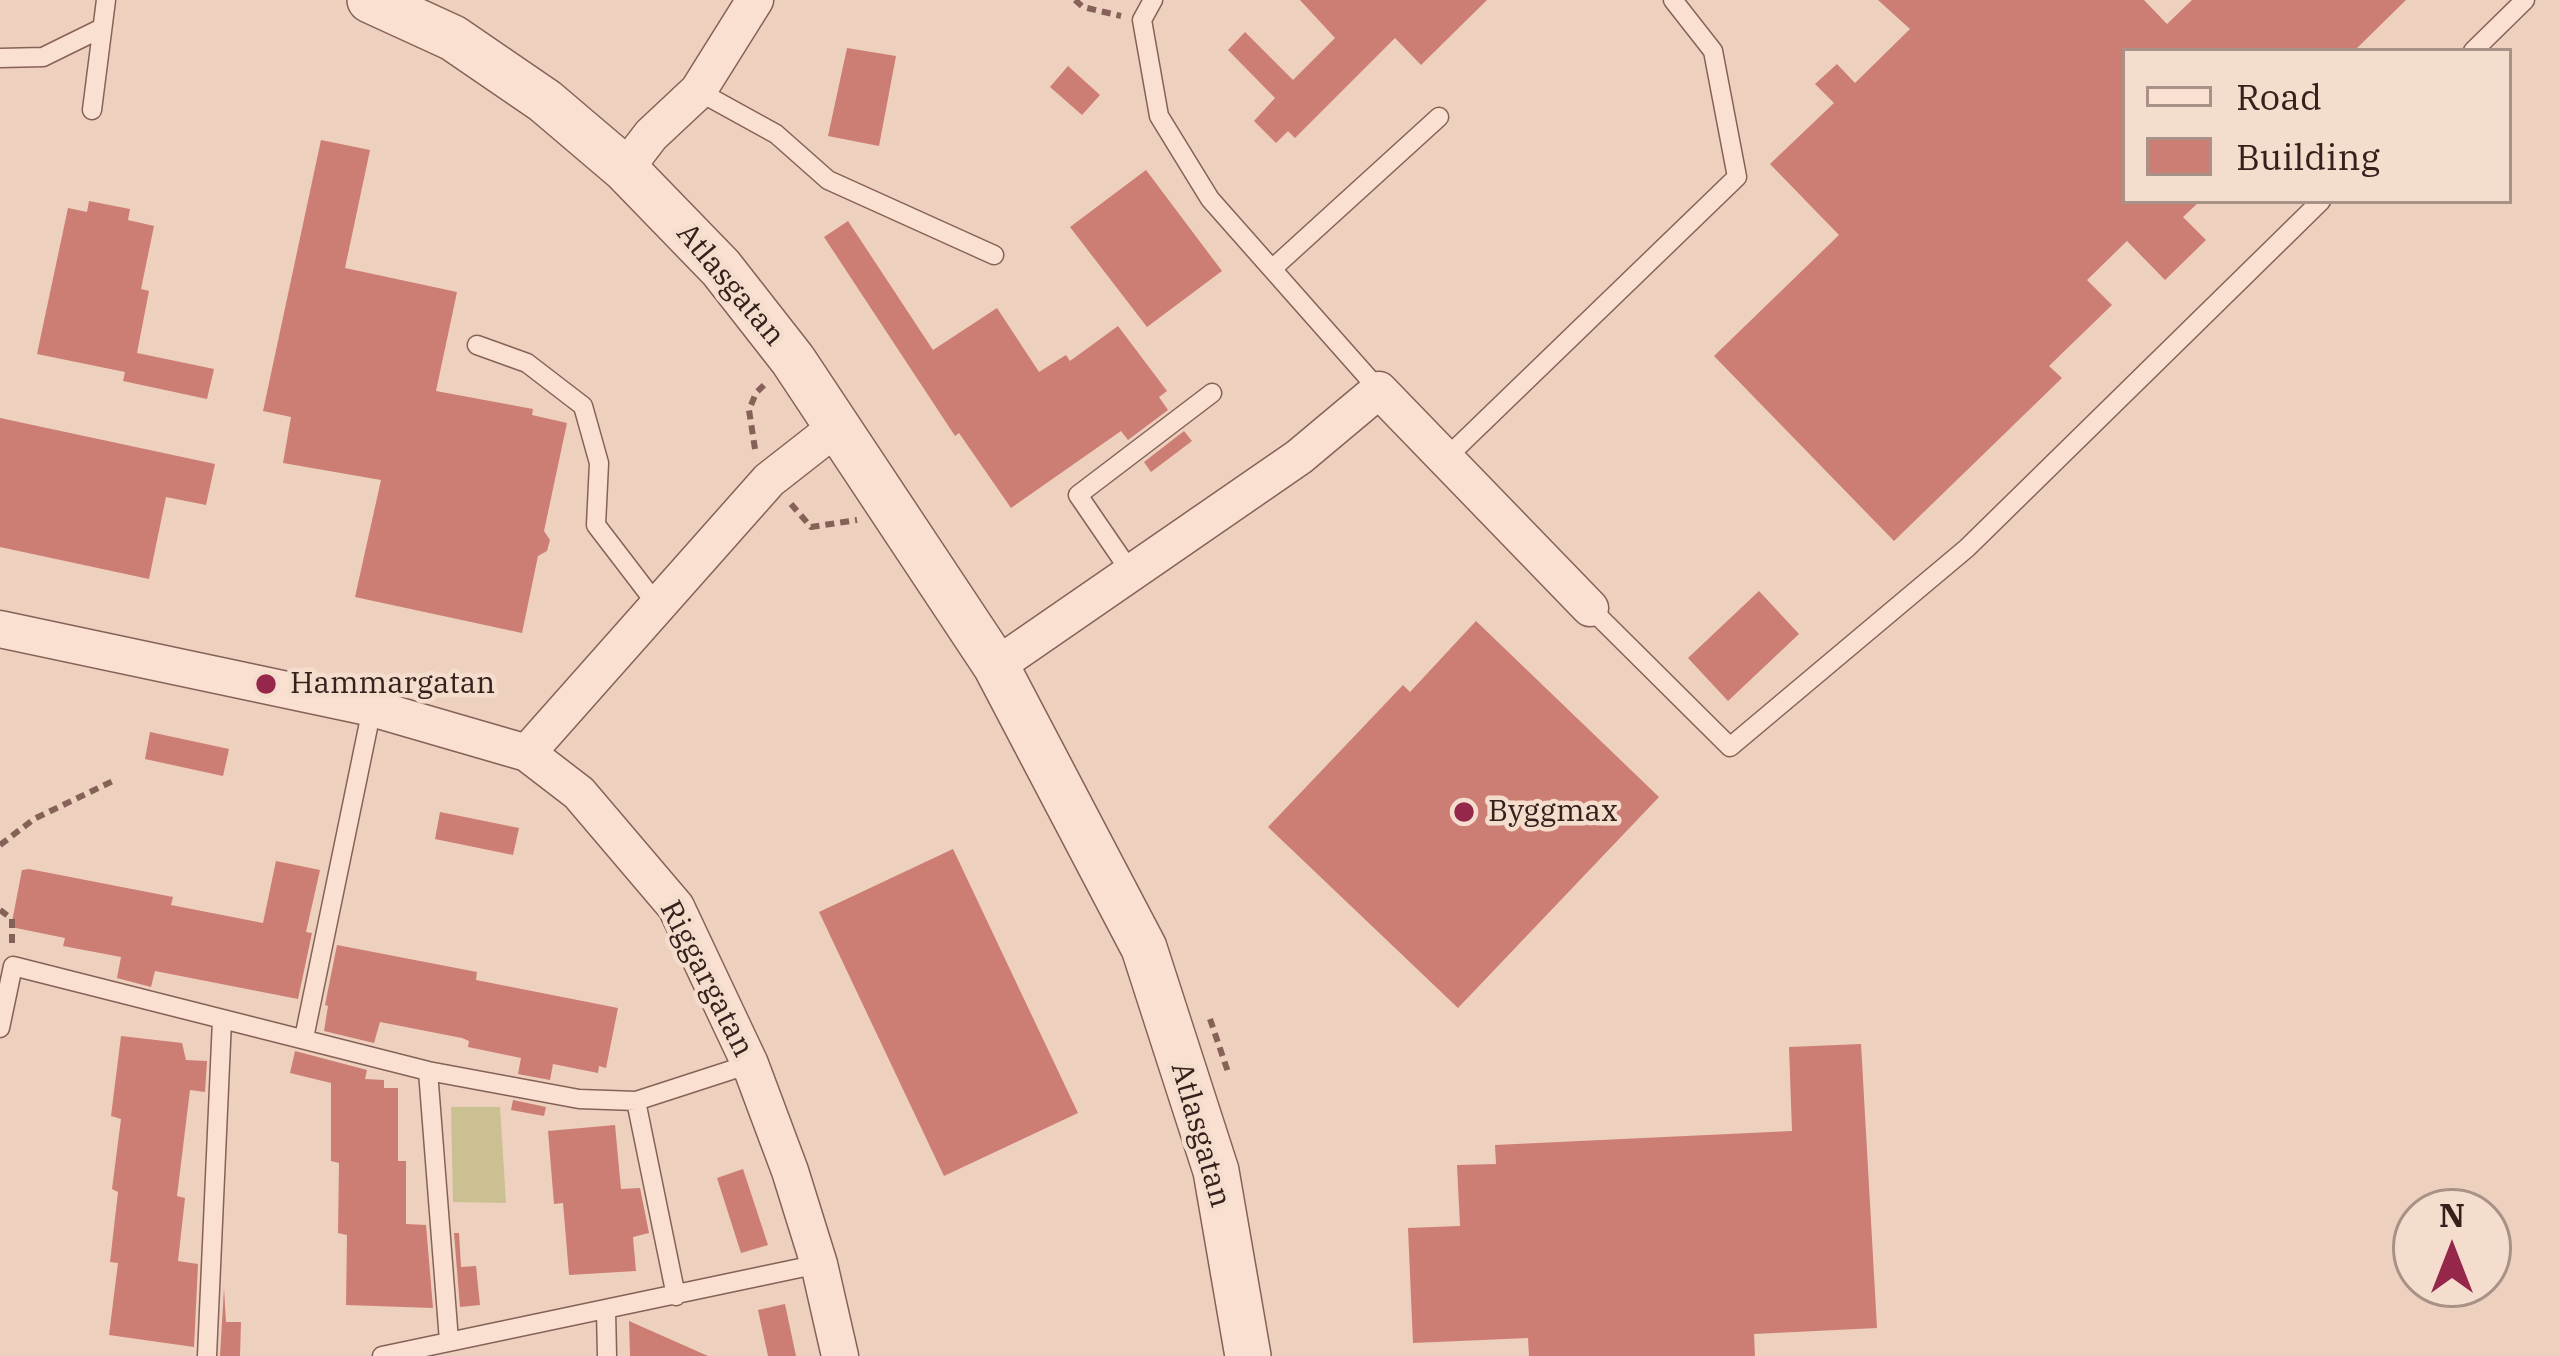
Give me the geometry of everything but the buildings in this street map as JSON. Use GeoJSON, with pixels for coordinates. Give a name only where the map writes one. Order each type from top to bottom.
{"type":"FeatureCollection","features":[{"type":"Feature","properties":{"kind":"street","name":"Atlasgatan"},"geometry":{"type":"LineString","coordinates":[[370,0],[453,38],[545,101],[625,169],[721,268],[793,360],[996,666],[1144,948],[1216,1171],[1248,1356]]}},
{"type":"Feature","properties":{"kind":"street"},"geometry":{"type":"LineString","coordinates":[[625,169],[651,135],[698,92],[755,0]]}},
{"type":"Feature","properties":{"kind":"street"},"geometry":{"type":"LineString","coordinates":[[996,666],[1299,457],[1378,390],[1590,608]]}},
{"type":"Feature","properties":{"kind":"street"},"geometry":{"type":"LineString","coordinates":[[527,753],[769,480],[838,426]]}},
{"type":"Feature","properties":{"kind":"street","name":"Riggargatan"},"geometry":{"type":"LineString","coordinates":[[0,629],[372,707],[527,753],[579,793],[676,908],[750,1064],[819,1264],[840,1356]]}},
{"type":"Feature","properties":{"kind":"lane"},"geometry":{"type":"LineString","coordinates":[[92,110],[106,0]]}},
{"type":"Feature","properties":{"kind":"lane"},"geometry":{"type":"LineString","coordinates":[[1153,0],[1142,20],[1159,116],[1210,199],[1378,390]]}},
{"type":"Feature","properties":{"kind":"lane"},"geometry":{"type":"LineString","coordinates":[[1444,460],[1737,177],[1713,51],[1673,0]]}},
{"type":"Feature","properties":{"kind":"lane"},"geometry":{"type":"LineString","coordinates":[[2476,48],[2525,0]]}},
{"type":"Feature","properties":{"kind":"lane"},"geometry":{"type":"LineString","coordinates":[[0,58],[43,57],[102,28]]}},
{"type":"Feature","properties":{"kind":"lane"},"geometry":{"type":"LineString","coordinates":[[698,92],[776,134],[829,180],[994,255]]}},
{"type":"Feature","properties":{"kind":"lane"},"geometry":{"type":"LineString","coordinates":[[1272,269],[1439,117]]}},
{"type":"Feature","properties":{"kind":"lane"},"geometry":{"type":"LineString","coordinates":[[1590,608],[1730,747],[1967,548],[2317,204]]}},
{"type":"Feature","properties":{"kind":"lane"},"geometry":{"type":"LineString","coordinates":[[477,345],[527,363],[583,406],[598,463],[596,525],[658,606]]}},
{"type":"Feature","properties":{"kind":"lane"},"geometry":{"type":"LineString","coordinates":[[1130,571],[1078,495],[1212,393]]}},
{"type":"Feature","properties":{"kind":"lane"},"geometry":{"type":"LineString","coordinates":[[304,1038],[372,707]]}},
{"type":"Feature","properties":{"kind":"lane"},"geometry":{"type":"LineString","coordinates":[[0,1028],[13,966],[428,1071],[579,1100],[636,1101],[750,1064]]}},
{"type":"Feature","properties":{"kind":"lane"},"geometry":{"type":"LineString","coordinates":[[207,1356],[222,1020]]}},
{"type":"Feature","properties":{"kind":"lane"},"geometry":{"type":"LineString","coordinates":[[428,1071],[449,1341]]}},
{"type":"Feature","properties":{"kind":"lane"},"geometry":{"type":"LineString","coordinates":[[636,1101],[676,1296]]}},
{"type":"Feature","properties":{"kind":"lane"},"geometry":{"type":"LineString","coordinates":[[382,1356],[819,1264]]}},
{"type":"Feature","properties":{"kind":"lane"},"geometry":{"type":"LineString","coordinates":[[606,1310],[607,1356]]}},
{"type":"Feature","properties":{"kind":"path"},"geometry":{"type":"LineString","coordinates":[[1075,0],[1082,7],[1142,20]]}},
{"type":"Feature","properties":{"kind":"path"},"geometry":{"type":"LineString","coordinates":[[0,845],[34,818],[116,779]]}},
{"type":"Feature","properties":{"kind":"path"},"geometry":{"type":"LineString","coordinates":[[0,910],[12,919],[13,966]]}},
{"type":"Feature","properties":{"kind":"shaded area"},"geometry":{"type":"Polygon","coordinates":[[[451,1107],[500,1107],[506,1203],[453,1202],[451,1107]]]}},
{"type":"Feature","properties":{"kind":"place","name":"Hammargatan"},"geometry":{"type":"Point","coordinates":[266,684]}},
{"type":"Feature","properties":{"kind":"place","name":"Byggmax"},"geometry":{"type":"Point","coordinates":[1464,812]}}]}
